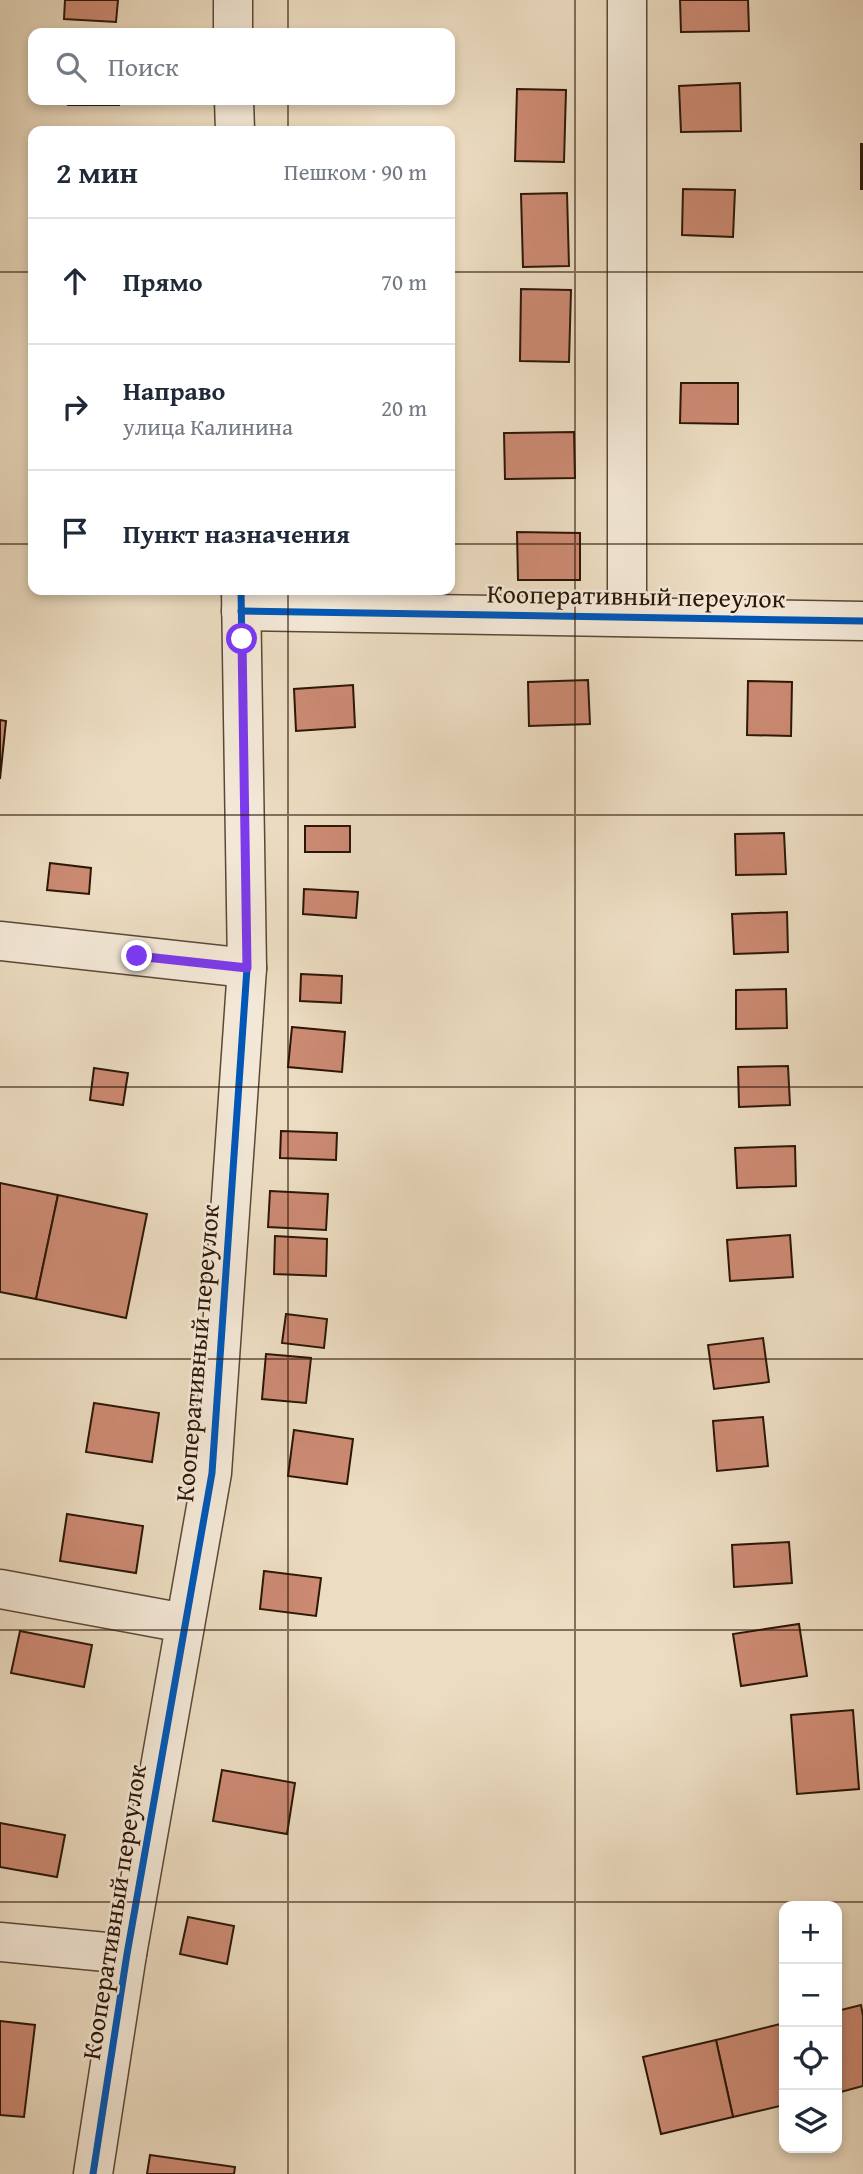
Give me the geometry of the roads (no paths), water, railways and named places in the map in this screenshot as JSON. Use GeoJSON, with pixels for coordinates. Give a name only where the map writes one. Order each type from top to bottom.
{"type":"FeatureCollection","features":[{"type":"Feature","properties":{"kind":"street"},"geometry":{"type":"LineString","coordinates":[[233,0],[233,28]]}},
{"type":"Feature","properties":{"kind":"street","name":"Кооперативный переулок"},"geometry":{"type":"LineString","coordinates":[[627,0],[627,617]]}},
{"type":"Feature","properties":{"kind":"street"},"geometry":{"type":"LineString","coordinates":[[234,105],[234,126]]}},
{"type":"Feature","properties":{"kind":"street","name":"Кооперативный переулок"},"geometry":{"type":"LineString","coordinates":[[93,2174],[127,1955],[212,1473],[247,968],[241,601],[627,617],[863,621]]}},
{"type":"Feature","properties":{"kind":"street"},"geometry":{"type":"LineString","coordinates":[[0,940],[247,968]]}},
{"type":"Feature","properties":{"kind":"street"},"geometry":{"type":"LineString","coordinates":[[0,1589],[184,1623]]}},
{"type":"Feature","properties":{"kind":"street"},"geometry":{"type":"LineString","coordinates":[[0,1942],[127,1955]]}}]}
